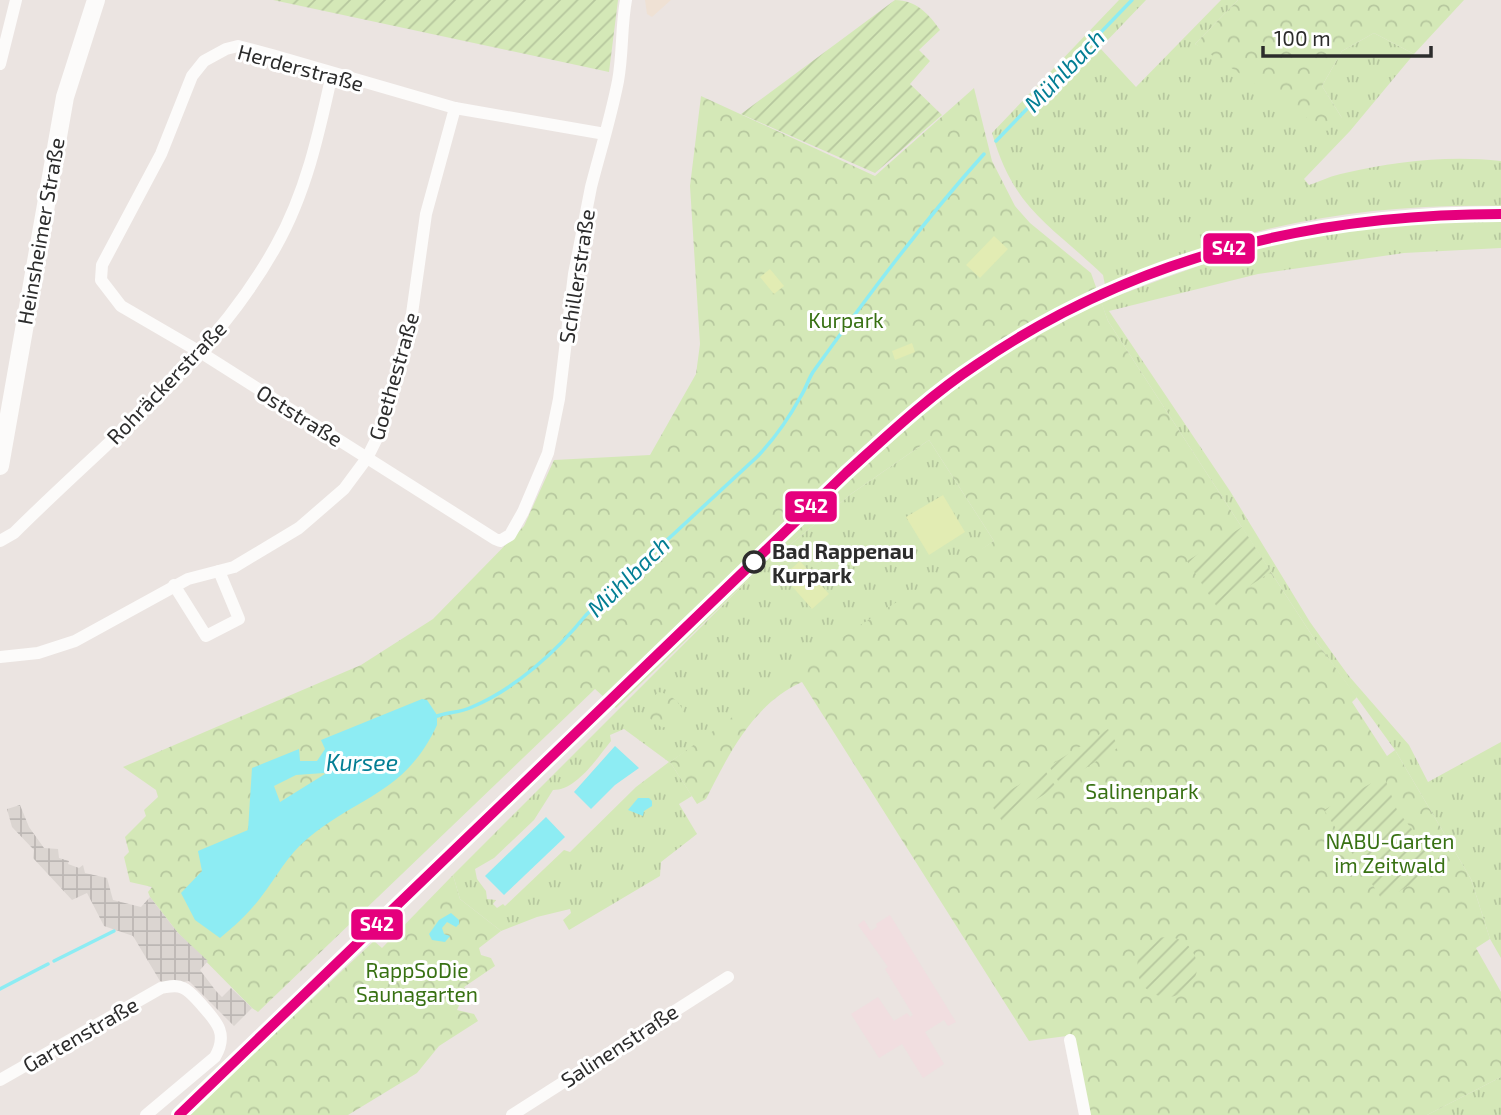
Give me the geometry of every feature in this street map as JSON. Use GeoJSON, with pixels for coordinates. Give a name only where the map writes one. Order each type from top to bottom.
{"type":"FeatureCollection","features":[{"type":"Feature","properties":{"kind":"street"},"geometry":{"type":"LineString","coordinates":[[0,64],[16,0]]}},
{"type":"Feature","properties":{"kind":"street","name":"Heinsheimer Straße"},"geometry":{"type":"LineString","coordinates":[[0,466],[65,97],[96,0]]}},
{"type":"Feature","properties":{"kind":"street","name":"Schillerstraße"},"geometry":{"type":"LineString","coordinates":[[500,541],[510,535],[523,512],[548,453],[559,399],[574,274],[618,81],[626,0]]}},
{"type":"Feature","properties":{"kind":"street","name":"Herderstraße"},"geometry":{"type":"LineString","coordinates":[[103,286],[102,265],[161,154],[192,76],[204,61],[226,49],[238,46],[455,108],[605,134]]}},
{"type":"Feature","properties":{"kind":"street","name":"Rohräckerstraße"},"geometry":{"type":"LineString","coordinates":[[0,541],[14,533],[200,352],[234,312],[277,245],[314,155],[332,74]]}},
{"type":"Feature","properties":{"kind":"street","name":"Goethestraße"},"geometry":{"type":"LineString","coordinates":[[0,657],[38,653],[75,641],[174,585],[194,576],[219,571],[259,553],[313,517],[344,489],[367,458],[379,434],[409,335],[426,214],[455,108]]}},
{"type":"Feature","properties":{"kind":"street","name":"Oststraße"},"geometry":{"type":"LineString","coordinates":[[103,286],[121,306],[200,352],[500,541]]}},
{"type":"Feature","properties":{"kind":"street"},"geometry":{"type":"LineString","coordinates":[[174,585],[206,636],[239,619],[219,571]]}},
{"type":"Feature","properties":{"kind":"street","name":"Salinenstraße"},"geometry":{"type":"LineString","coordinates":[[512,1115],[728,977]]}},
{"type":"Feature","properties":{"kind":"street","name":"Gartenstraße"},"geometry":{"type":"LineString","coordinates":[[0,1080],[161,988],[177,986],[186,989],[216,1022],[222,1032],[222,1046],[215,1057],[146,1115]]}},
{"type":"Feature","properties":{"kind":"street"},"geometry":{"type":"LineString","coordinates":[[1070,1040],[1085,1115]]}},
{"type":"Feature","properties":{"kind":"shaded area"},"geometry":{"type":"Polygon","coordinates":[[[645,0],[671,0],[652,17],[647,14],[645,0]]]}},
{"type":"Feature","properties":{"kind":"shaded area"},"geometry":{"type":"Polygon","coordinates":[[[20,805],[29,827],[44,848],[58,849],[59,858],[69,861],[68,864],[79,868],[83,865],[85,873],[107,878],[113,900],[141,907],[150,897],[178,933],[208,961],[200,970],[216,991],[222,997],[231,988],[252,1008],[234,1026],[189,981],[168,984],[160,981],[133,936],[104,926],[87,893],[72,900],[33,858],[34,850],[12,827],[7,809],[20,805]]]}},
{"type":"Feature","properties":{"kind":"shaded area"},"geometry":{"type":"Polygon","coordinates":[[[890,915],[956,1022],[948,1026],[944,1020],[925,1032],[944,1064],[923,1078],[902,1044],[879,1058],[851,1014],[878,997],[894,1021],[907,1013],[910,1017],[913,1015],[885,969],[888,967],[858,925],[864,920],[871,931],[877,927],[876,924],[890,915]]]}},
{"type":"Feature","properties":{"kind":"green space"},"geometry":{"type":"Polygon","coordinates":[[[273,0],[618,0],[609,72],[273,0]]]}},
{"type":"Feature","properties":{"kind":"green space"},"geometry":{"type":"Polygon","coordinates":[[[895,0],[909,2],[921,9],[940,30],[919,50],[930,61],[910,84],[942,115],[875,173],[741,114],[895,0]]]}},
{"type":"Feature","properties":{"kind":"green space"},"geometry":{"type":"Polygon","coordinates":[[[1119,0],[1146,0],[1100,48],[1136,87],[1221,0],[1238,0],[1195,44],[1342,118],[1322,86],[1342,51],[1374,33],[1414,54],[1350,131],[1304,179],[1309,185],[1336,175],[1423,160],[1501,161],[1501,206],[1393,209],[1285,225],[1216,244],[1105,285],[1103,275],[1050,228],[1023,198],[1011,180],[992,133],[1119,0]]]}},
{"type":"Feature","properties":{"kind":"green space"},"geometry":{"type":"Polygon","coordinates":[[[1238,0],[1464,0],[1414,54],[1374,33],[1342,51],[1322,86],[1342,118],[1327,131],[1195,44],[1238,0]]]}},
{"type":"Feature","properties":{"kind":"green space"},"geometry":{"type":"Polygon","coordinates":[[[974,88],[992,161],[1015,206],[1030,223],[1091,273],[1108,321],[1315,640],[1357,697],[1352,702],[1387,756],[1395,750],[1471,879],[1490,939],[1476,948],[1501,992],[1501,1077],[1427,1115],[1090,1115],[1074,1035],[1029,1041],[802,682],[785,691],[756,717],[734,748],[706,799],[697,804],[670,762],[857,627],[994,541],[929,440],[851,494],[748,580],[616,708],[595,689],[258,1012],[252,1008],[178,933],[150,897],[148,892],[152,887],[130,882],[124,857],[129,852],[125,837],[146,816],[144,810],[158,797],[156,790],[123,767],[361,665],[433,619],[524,526],[554,460],[650,455],[696,374],[700,344],[690,186],[701,96],[875,176],[974,88]]]}},
{"type":"Feature","properties":{"kind":"green space"},"geometry":{"type":"Polygon","coordinates":[[[1452,220],[1501,221],[1501,248],[1404,253],[1258,274],[1109,311],[1230,491],[1310,622],[1348,675],[1409,745],[1428,782],[1501,742],[1501,958],[1490,939],[1471,879],[1395,750],[1315,640],[1108,321],[1101,302],[1199,266],[1274,243],[1356,229],[1452,220]]]}},
{"type":"Feature","properties":{"kind":"green space"},"geometry":{"type":"Polygon","coordinates":[[[994,236],[1008,249],[980,278],[966,265],[994,236]]]}},
{"type":"Feature","properties":{"kind":"green space"},"geometry":{"type":"Polygon","coordinates":[[[770,269],[784,286],[774,294],[760,277],[770,269]]]}},
{"type":"Feature","properties":{"kind":"green space"},"geometry":{"type":"Polygon","coordinates":[[[912,343],[915,352],[895,360],[892,351],[912,343]]]}},
{"type":"Feature","properties":{"kind":"green space"},"geometry":{"type":"Polygon","coordinates":[[[929,440],[994,541],[670,762],[692,796],[679,804],[697,834],[661,862],[660,876],[569,930],[563,920],[571,913],[570,909],[537,917],[501,931],[460,899],[453,875],[748,580],[851,494],[929,440]],[[624,729],[610,735],[611,741],[586,772],[570,785],[553,790],[534,820],[494,858],[475,869],[487,899],[496,900],[493,904],[497,908],[503,904],[505,906],[564,850],[570,852],[636,787],[669,762],[624,729]]]}},
{"type":"Feature","properties":{"kind":"green space"},"geometry":{"type":"Polygon","coordinates":[[[943,495],[965,532],[929,555],[906,517],[943,495]]]}},
{"type":"Feature","properties":{"kind":"green space"},"geometry":{"type":"Polygon","coordinates":[[[1242,527],[1271,572],[1217,607],[1187,561],[1242,527]]]}},
{"type":"Feature","properties":{"kind":"green space"},"geometry":{"type":"Polygon","coordinates":[[[800,561],[829,594],[812,609],[783,576],[800,561]]]}},
{"type":"Feature","properties":{"kind":"green space"},"geometry":{"type":"Polygon","coordinates":[[[658,692],[672,697],[682,708],[685,718],[674,728],[661,727],[648,717],[648,705],[658,692]]]}},
{"type":"Feature","properties":{"kind":"green space"},"geometry":{"type":"Polygon","coordinates":[[[1108,729],[1119,747],[1060,784],[1049,766],[1108,729]]]}},
{"type":"Feature","properties":{"kind":"green space"},"geometry":{"type":"Polygon","coordinates":[[[1044,769],[1056,787],[1002,821],[990,803],[1044,769]]]}},
{"type":"Feature","properties":{"kind":"green space","name":"NABU-Garten im Zeitwald"},"geometry":{"type":"Polygon","coordinates":[[[1384,776],[1397,810],[1418,837],[1435,870],[1383,901],[1324,810],[1384,776]]]}},
{"type":"Feature","properties":{"kind":"green space","name":"RappSoDie Saunagarten"},"geometry":{"type":"Polygon","coordinates":[[[453,875],[460,899],[501,931],[479,948],[481,955],[491,958],[495,966],[464,987],[466,990],[457,1010],[474,1014],[478,1021],[439,1046],[417,1073],[348,1115],[188,1115],[374,941],[382,948],[453,875]]]}},
{"type":"Feature","properties":{"kind":"green space"},"geometry":{"type":"Polygon","coordinates":[[[1167,937],[1188,946],[1197,967],[1188,988],[1167,997],[1146,988],[1137,967],[1146,946],[1167,937]]]}},
{"type":"Feature","properties":{"kind":"green space"},"geometry":{"type":"Polygon","coordinates":[[[1501,1077],[1501,1115],[1427,1115],[1501,1077]]]}},
{"type":"Feature","properties":{"kind":"water","name":"Kursee"},"geometry":{"type":"Polygon","coordinates":[[[422,699],[427,700],[437,715],[437,725],[410,766],[379,792],[307,839],[288,859],[252,908],[220,938],[195,920],[181,893],[202,871],[198,851],[248,830],[252,768],[299,749],[300,761],[317,761],[325,749],[321,740],[422,699]],[[325,774],[296,775],[274,786],[280,802],[325,774]]]}},
{"type":"Feature","properties":{"kind":"water"},"geometry":{"type":"Polygon","coordinates":[[[615,746],[639,768],[615,785],[591,809],[574,792],[615,746]]]}},
{"type":"Feature","properties":{"kind":"water"},"geometry":{"type":"Polygon","coordinates":[[[638,798],[649,798],[652,801],[652,806],[644,811],[643,816],[628,810],[638,798]]]}},
{"type":"Feature","properties":{"kind":"water"},"geometry":{"type":"Polygon","coordinates":[[[546,817],[565,837],[504,895],[485,876],[546,817]]]}},
{"type":"Feature","properties":{"kind":"water"},"geometry":{"type":"Polygon","coordinates":[[[451,913],[459,920],[459,924],[456,927],[447,922],[442,928],[444,934],[450,936],[445,942],[432,940],[429,934],[439,920],[451,913]]]}},
{"type":"Feature","properties":{"kind":"waterway","name":"Mühlbach"},"geometry":{"type":"LineString","coordinates":[[996,141],[1132,0]]}},
{"type":"Feature","properties":{"kind":"waterway","name":"Mühlbach"},"geometry":{"type":"LineString","coordinates":[[435,717],[467,709],[488,699],[534,668],[586,615],[758,456],[781,428],[813,372],[874,288],[984,154]]}},
{"type":"Feature","properties":{"kind":"waterway"},"geometry":{"type":"LineString","coordinates":[[54,961],[114,931]]}},
{"type":"Feature","properties":{"kind":"waterway"},"geometry":{"type":"LineString","coordinates":[[0,989],[48,964]]}},
{"type":"Feature","properties":{"kind":"transit line","name":"S42"},"geometry":{"type":"LineString","coordinates":[[179,1115],[846,473],[925,403],[976,365],[1036,328],[1098,296],[1161,270],[1226,249],[1293,233],[1361,222],[1501,214]]}},
{"type":"Feature","properties":{"kind":"place","name":"Bad Rappenau Kurpark"},"geometry":{"type":"Point","coordinates":[754,562]}},
{"type":"Feature","properties":{"kind":"park label","name":"Kurpark"},"geometry":{"type":"Point","coordinates":[846,319]}},
{"type":"Feature","properties":{"kind":"park label","name":"Salinenpark"},"geometry":{"type":"Point","coordinates":[1142,790]}}]}
